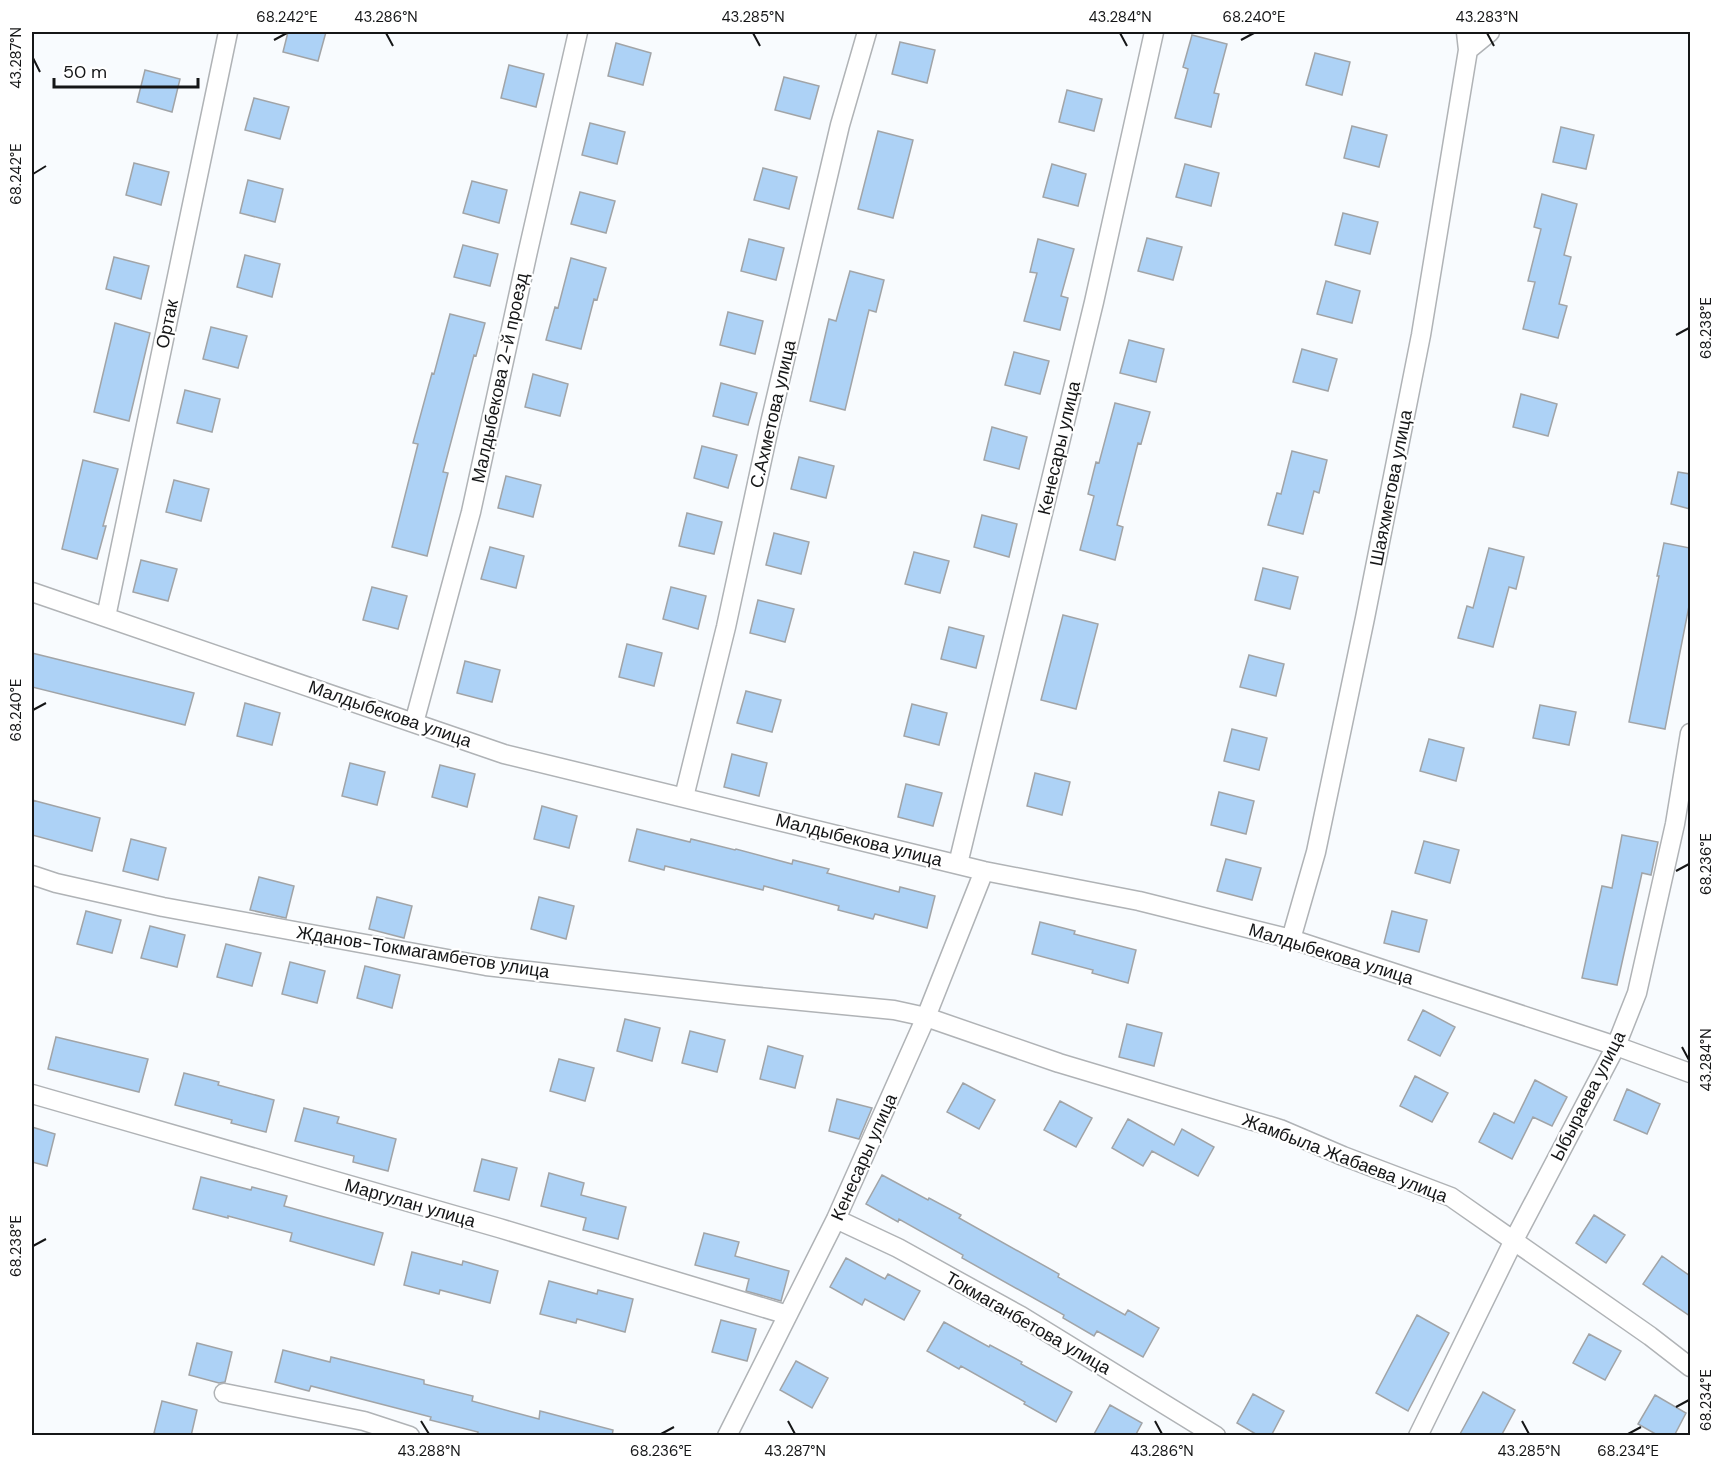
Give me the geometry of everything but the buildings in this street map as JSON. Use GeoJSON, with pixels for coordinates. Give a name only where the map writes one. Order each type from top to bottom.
{"type":"FeatureCollection","features":[{"type":"Feature","properties":{"kind":"street","name":"Ортак"},"geometry":{"type":"LineString","coordinates":[[106,617],[228,32]]}},
{"type":"Feature","properties":{"kind":"street","name":"Малдыбекова 2-й проезд"},"geometry":{"type":"LineString","coordinates":[[414,723],[471,512],[530,239],[578,32]]}},
{"type":"Feature","properties":{"kind":"street","name":"С.Ахметова улица"},"geometry":{"type":"LineString","coordinates":[[684,797],[726,627],[770,423],[840,125],[867,32]]}},
{"type":"Feature","properties":{"kind":"street","name":"Кенесары улица"},"geometry":{"type":"LineString","coordinates":[[958,864],[1094,302],[1154,32]]}},
{"type":"Feature","properties":{"kind":"street","name":"Шаяхметова улица"},"geometry":{"type":"LineString","coordinates":[[1292,939],[1316,852],[1421,335],[1467,50],[1466,32]]}},
{"type":"Feature","properties":{"kind":"street"},"geometry":{"type":"LineString","coordinates":[[1467,50],[1490,32]]}},
{"type":"Feature","properties":{"kind":"street","name":"Малдыбекова улица"},"geometry":{"type":"LineString","coordinates":[[32,592],[504,754],[984,871],[1140,901],[1292,939],[1616,1046],[1690,1073]]}},
{"type":"Feature","properties":{"kind":"street","name":"Ыбыраева улица"},"geometry":{"type":"LineString","coordinates":[[1418,1436],[1514,1240],[1616,1046],[1637,993],[1675,824],[1690,733]]}},
{"type":"Feature","properties":{"kind":"street","name":"Кенесары улица"},"geometry":{"type":"LineString","coordinates":[[727,1436],[836,1219],[926,1017],[984,871]]}},
{"type":"Feature","properties":{"kind":"street","name":"Жданов-Токмагамбетов улица"},"geometry":{"type":"LineString","coordinates":[[32,875],[56,883],[163,907],[486,966],[894,1010],[926,1017]]}},
{"type":"Feature","properties":{"kind":"street","name":"Жамбыла Жабаева улица"},"geometry":{"type":"LineString","coordinates":[[926,1017],[1059,1063],[1280,1130],[1451,1197],[1690,1367]]}},
{"type":"Feature","properties":{"kind":"street","name":"Маргулан улица"},"geometry":{"type":"LineString","coordinates":[[32,1094],[499,1228],[788,1315]]}},
{"type":"Feature","properties":{"kind":"street","name":"Токмаганбетова улица"},"geometry":{"type":"LineString","coordinates":[[836,1219],[898,1248],[1021,1316],[1216,1436]]}},
{"type":"Feature","properties":{"kind":"street"},"geometry":{"type":"LineString","coordinates":[[224,1393],[364,1421],[410,1436]]}}]}
